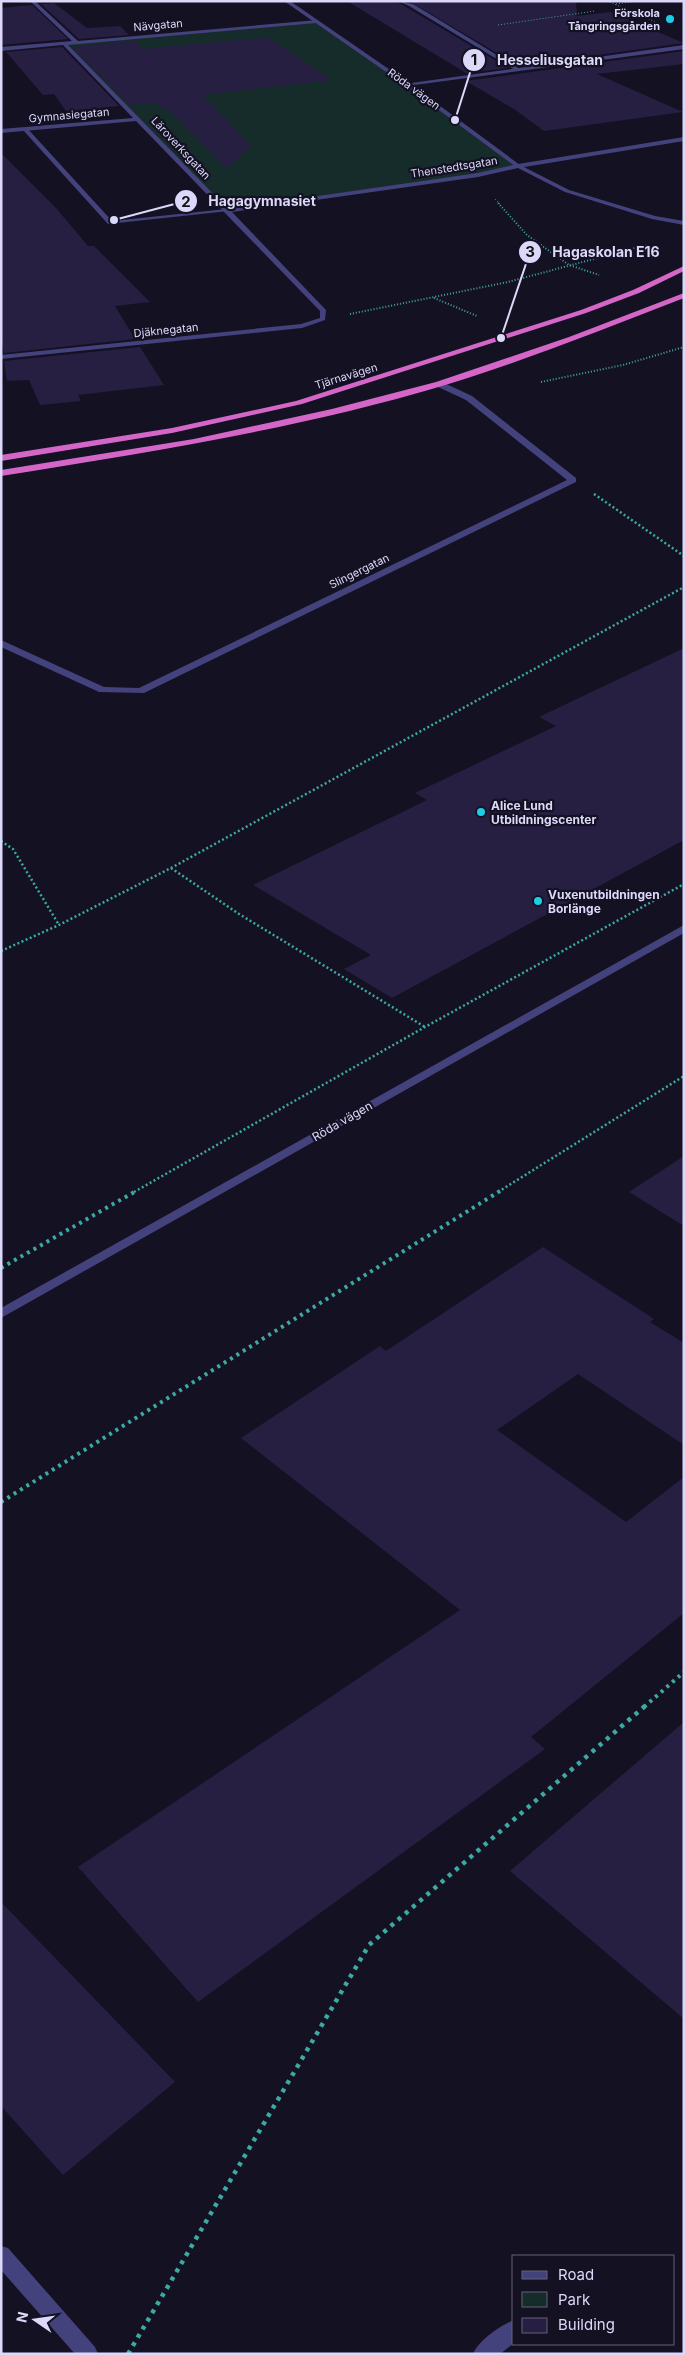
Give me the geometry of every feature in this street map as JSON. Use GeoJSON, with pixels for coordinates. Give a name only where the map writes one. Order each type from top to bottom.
{"type":"FeatureCollection","features":[{"type":"Feature","properties":{"kind":"highway","name":"Tjärnavägen"},"geometry":{"type":"LineString","coordinates":[[1,458],[273,409],[358,384],[594,307],[663,279],[684,268]]}},
{"type":"Feature","properties":{"kind":"highway"},"geometry":{"type":"LineString","coordinates":[[1,473],[194,442],[333,411],[439,384],[572,339],[684,295]]}},
{"type":"Feature","properties":{"kind":"street"},"geometry":{"type":"LineString","coordinates":[[32,1],[76,42]]}},
{"type":"Feature","properties":{"kind":"street","name":"Röda vägen"},"geometry":{"type":"LineString","coordinates":[[286,1],[407,84],[518,166],[567,191],[654,218],[684,223]]}},
{"type":"Feature","properties":{"kind":"street"},"geometry":{"type":"LineString","coordinates":[[400,1],[411,5],[518,69]]}},
{"type":"Feature","properties":{"kind":"street","name":"Nävgatan"},"geometry":{"type":"LineString","coordinates":[[1,49],[316,21]]}},
{"type":"Feature","properties":{"kind":"street","name":"Läroverksgatan"},"geometry":{"type":"LineString","coordinates":[[64,43],[324,311],[323,320]]}},
{"type":"Feature","properties":{"kind":"street"},"geometry":{"type":"LineString","coordinates":[[407,84],[684,47]]}},
{"type":"Feature","properties":{"kind":"street","name":"Gymnasiegatan"},"geometry":{"type":"LineString","coordinates":[[1,131],[139,119]]}},
{"type":"Feature","properties":{"kind":"street","name":"Thenstedtsgatan"},"geometry":{"type":"LineString","coordinates":[[25,129],[110,223],[226,211],[478,175],[518,166],[684,139]]}},
{"type":"Feature","properties":{"kind":"street","name":"Röda vägen"},"geometry":{"type":"LineString","coordinates":[[654,218],[676,229]]}},
{"type":"Feature","properties":{"kind":"street","name":"Djäknegatan"},"geometry":{"type":"LineString","coordinates":[[1,357],[293,327],[323,320]]}},
{"type":"Feature","properties":{"kind":"street"},"geometry":{"type":"LineString","coordinates":[[439,384],[469,398],[573,480]]}},
{"type":"Feature","properties":{"kind":"street","name":"Slingergatan"},"geometry":{"type":"LineString","coordinates":[[1,643],[102,690],[140,690],[573,480]]}},
{"type":"Feature","properties":{"kind":"street","name":"Röda vägen"},"geometry":{"type":"LineString","coordinates":[[1,1314],[684,928]]}},
{"type":"Feature","properties":{"kind":"street"},"geometry":{"type":"LineString","coordinates":[[1,2254],[88,2354]]}},
{"type":"Feature","properties":{"kind":"street"},"geometry":{"type":"LineString","coordinates":[[483,2354],[512,2332]]}},
{"type":"Feature","properties":{"kind":"path"},"geometry":{"type":"LineString","coordinates":[[607,1],[658,23]]}},
{"type":"Feature","properties":{"kind":"path"},"geometry":{"type":"LineString","coordinates":[[616,5],[638,1]]}},
{"type":"Feature","properties":{"kind":"path"},"geometry":{"type":"LineString","coordinates":[[452,30],[595,11]]}},
{"type":"Feature","properties":{"kind":"path"},"geometry":{"type":"LineString","coordinates":[[478,175],[500,205],[527,235],[569,265],[604,277]]}},
{"type":"Feature","properties":{"kind":"path"},"geometry":{"type":"LineString","coordinates":[[323,320],[434,298],[654,243]]}},
{"type":"Feature","properties":{"kind":"path"},"geometry":{"type":"LineString","coordinates":[[434,298],[477,316]]}},
{"type":"Feature","properties":{"kind":"path"},"geometry":{"type":"LineString","coordinates":[[537,383],[623,365],[684,347]]}},
{"type":"Feature","properties":{"kind":"path"},"geometry":{"type":"LineString","coordinates":[[573,480],[684,556]]}},
{"type":"Feature","properties":{"kind":"path"},"geometry":{"type":"LineString","coordinates":[[1,951],[59,925],[171,868],[684,587]]}},
{"type":"Feature","properties":{"kind":"path"},"geometry":{"type":"LineString","coordinates":[[1,841],[13,849],[59,925]]}},
{"type":"Feature","properties":{"kind":"path"},"geometry":{"type":"LineString","coordinates":[[171,868],[238,914],[425,1027]]}},
{"type":"Feature","properties":{"kind":"path"},"geometry":{"type":"LineString","coordinates":[[1,1268],[425,1027],[684,884]]}},
{"type":"Feature","properties":{"kind":"path"},"geometry":{"type":"LineString","coordinates":[[1,1502],[684,1076]]}},
{"type":"Feature","properties":{"kind":"path"},"geometry":{"type":"LineString","coordinates":[[128,2354],[370,1946],[684,1672]]}},
{"type":"Feature","properties":{"kind":"green space"},"geometry":{"type":"Polygon","coordinates":[[[316,21],[407,84],[518,166],[478,175],[226,211],[64,43],[316,21]]]}},
{"type":"Feature","properties":{"kind":"building"},"geometry":{"type":"Polygon","coordinates":[[[347,1],[396,1],[508,68],[466,73],[347,1]]]}},
{"type":"Feature","properties":{"kind":"building"},"geometry":{"type":"Polygon","coordinates":[[[409,1],[576,1],[577,16],[611,12],[684,43],[519,66],[409,1]]]}},
{"type":"Feature","properties":{"kind":"building"},"geometry":{"type":"Polygon","coordinates":[[[54,3],[87,28],[120,26],[129,35],[79,39],[41,4],[54,3]]]}},
{"type":"Feature","properties":{"kind":"building"},"geometry":{"type":"Polygon","coordinates":[[[32,5],[68,39],[1,45],[1,8],[32,5]]]}},
{"type":"Feature","properties":{"kind":"building"},"geometry":{"type":"Polygon","coordinates":[[[267,37],[332,80],[203,95],[251,146],[227,169],[169,110],[165,110],[156,103],[129,105],[72,47],[135,41],[143,49],[267,37]]]}},
{"type":"Feature","properties":{"kind":"building"},"geometry":{"type":"Polygon","coordinates":[[[62,47],[119,106],[66,111],[54,94],[43,95],[6,52],[62,47]]]}},
{"type":"Feature","properties":{"kind":"building"},"geometry":{"type":"Polygon","coordinates":[[[684,51],[684,64],[597,74],[683,112],[544,131],[514,109],[466,81],[684,51]]]}},
{"type":"Feature","properties":{"kind":"building"},"geometry":{"type":"Polygon","coordinates":[[[1,153],[56,208],[88,246],[94,246],[150,302],[115,306],[135,339],[4,353],[1,335],[1,153]]]}},
{"type":"Feature","properties":{"kind":"building"},"geometry":{"type":"Polygon","coordinates":[[[140,347],[164,385],[78,395],[81,401],[40,405],[29,380],[7,381],[4,361],[140,347]]]}},
{"type":"Feature","properties":{"kind":"building","name":"Alice Lund Utbildningscenter"},"geometry":{"type":"Polygon","coordinates":[[[684,648],[684,840],[392,998],[344,969],[371,955],[253,885],[427,800],[415,793],[556,726],[539,717],[684,648]]]}},
{"type":"Feature","properties":{"kind":"building"},"geometry":{"type":"Polygon","coordinates":[[[684,1156],[684,1226],[629,1192],[684,1156]]]}},
{"type":"Feature","properties":{"kind":"building"},"geometry":{"type":"Polygon","coordinates":[[[543,1247],[654,1319],[650,1322],[684,1343],[684,1445],[578,1374],[497,1430],[626,1522],[684,1477],[684,1613],[531,1737],[545,1749],[198,2002],[78,1867],[460,1610],[241,1438],[380,1346],[386,1351],[543,1247]]]}},
{"type":"Feature","properties":{"kind":"building"},"geometry":{"type":"Polygon","coordinates":[[[684,1722],[684,2019],[510,1871],[684,1722]]]}},
{"type":"Feature","properties":{"kind":"building"},"geometry":{"type":"Polygon","coordinates":[[[1,1902],[175,2082],[63,2175],[1,2106],[1,1902]]]}},
{"type":"Feature","properties":{"kind":"place","name":"Förskola Tångringsgården"},"geometry":{"type":"Point","coordinates":[670,19]}},
{"type":"Feature","properties":{"kind":"place","name":"Hesseliusgatan"},"geometry":{"type":"Point","coordinates":[455,120]}},
{"type":"Feature","properties":{"kind":"place","name":"Hagagymnasiet"},"geometry":{"type":"Point","coordinates":[114,220]}},
{"type":"Feature","properties":{"kind":"place","name":"Hagaskolan E16"},"geometry":{"type":"Point","coordinates":[501,338]}},
{"type":"Feature","properties":{"kind":"place","name":"Alice Lund Utbildningscenter"},"geometry":{"type":"Point","coordinates":[481,812]}},
{"type":"Feature","properties":{"kind":"place","name":"Vuxenutbildningen Borlänge"},"geometry":{"type":"Point","coordinates":[538,901]}}]}
